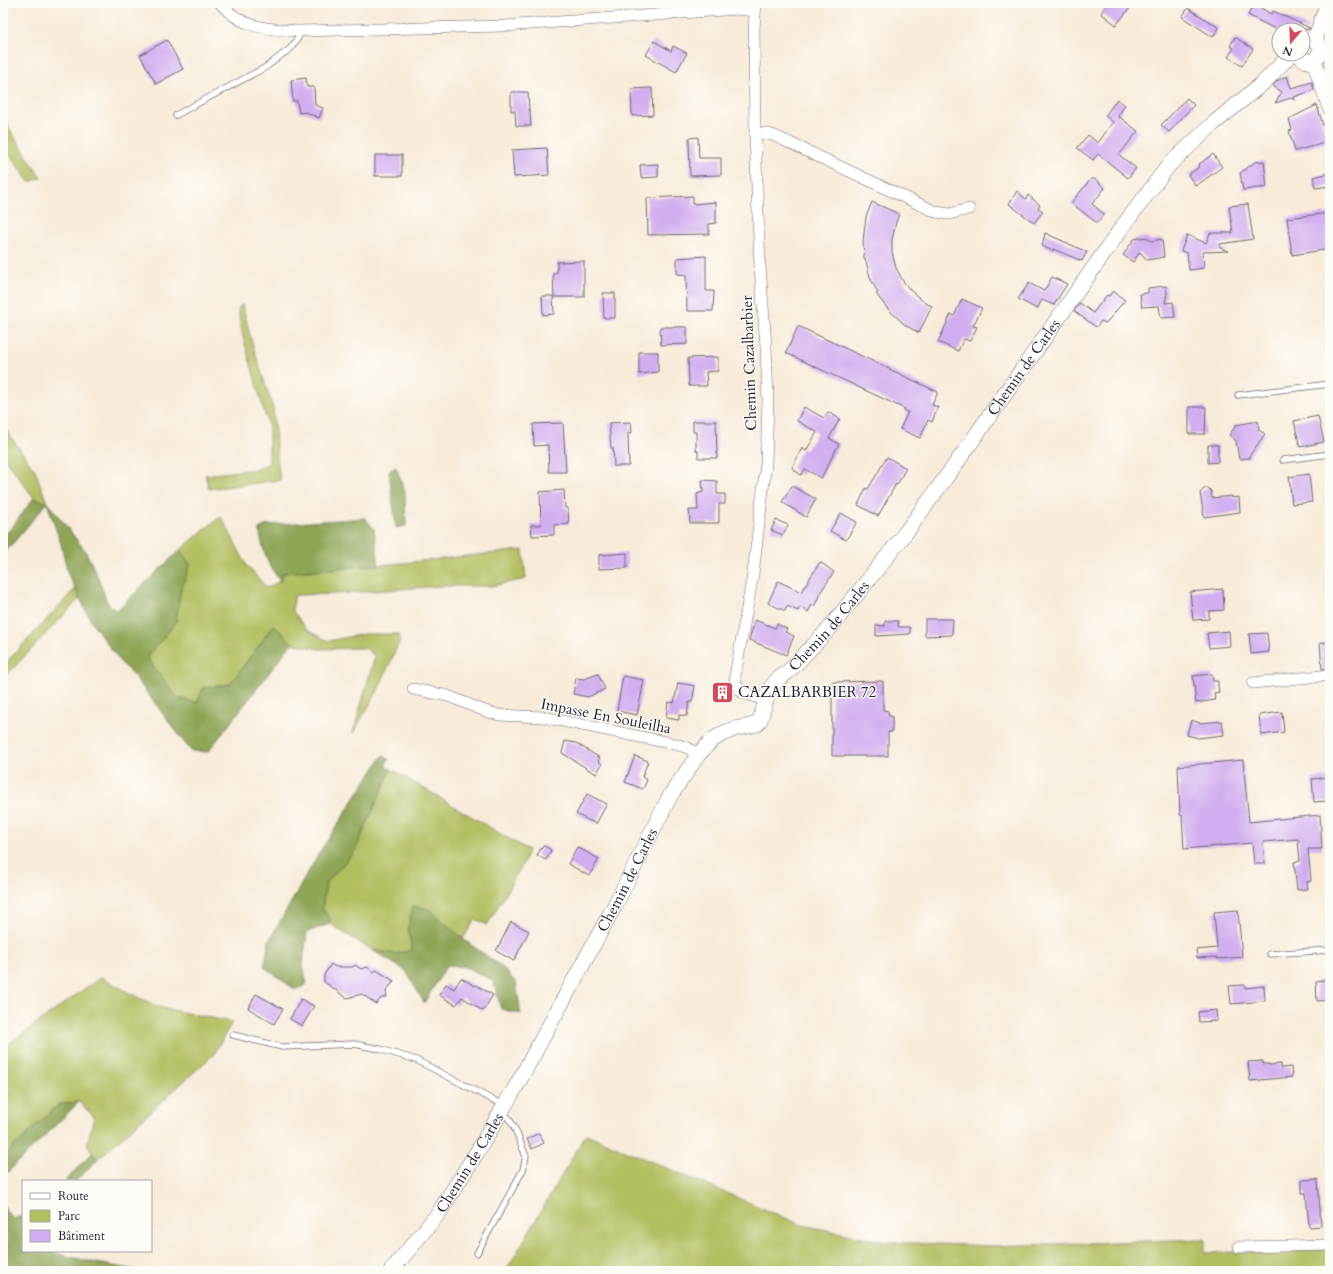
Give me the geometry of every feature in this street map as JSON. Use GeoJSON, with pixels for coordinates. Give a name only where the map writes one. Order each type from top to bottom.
{"type":"FeatureCollection","features":[{"type":"Feature","properties":{"kind":"street"},"geometry":{"type":"LineString","coordinates":[[220,3],[228,12],[245,23],[265,29],[299,31],[504,26],[756,7]]}},
{"type":"Feature","properties":{"kind":"street"},"geometry":{"type":"LineString","coordinates":[[1311,36],[1328,3]]}},
{"type":"Feature","properties":{"kind":"street","name":"Chemin Cazalbarbier"},"geometry":{"type":"LineString","coordinates":[[756,7],[755,134],[760,267],[766,346],[768,401],[766,464],[753,574],[735,676],[736,685],[743,693],[766,700]]}},
{"type":"Feature","properties":{"kind":"street"},"geometry":{"type":"LineString","coordinates":[[1311,41],[1320,44],[1322,50],[1320,56],[1311,58]]}},
{"type":"Feature","properties":{"kind":"street","name":"Chemin de Carles"},"geometry":{"type":"LineString","coordinates":[[391,1271],[419,1239],[438,1214],[479,1149],[615,905],[670,796],[698,755],[711,741],[722,734],[734,729],[756,724],[760,720],[769,690],[777,680],[788,671],[829,629],[901,539],[955,465],[1123,226],[1169,165],[1214,122],[1262,83],[1283,62]]}},
{"type":"Feature","properties":{"kind":"street","name":"Chemin de Carles"},"geometry":{"type":"LineString","coordinates":[[1262,83],[1302,62]]}},
{"type":"Feature","properties":{"kind":"street"},"geometry":{"type":"LineString","coordinates":[[1309,62],[1330,108]]}},
{"type":"Feature","properties":{"kind":"street"},"geometry":{"type":"LineString","coordinates":[[755,134],[765,133],[775,136],[936,212],[949,214],[969,209]]}},
{"type":"Feature","properties":{"kind":"street"},"geometry":{"type":"LineString","coordinates":[[1252,683],[1330,675]]}},
{"type":"Feature","properties":{"kind":"street","name":"Impasse En Souleilha"},"geometry":{"type":"LineString","coordinates":[[413,689],[448,696],[499,716],[543,717],[570,722],[674,744],[688,748],[698,755]]}},
{"type":"Feature","properties":{"kind":"street"},"geometry":{"type":"LineString","coordinates":[[1239,1247],[1330,1245]]}},
{"type":"Feature","properties":{"kind":"lane"},"geometry":{"type":"LineString","coordinates":[[176,115],[266,67],[291,48],[298,38],[299,31]]}},
{"type":"Feature","properties":{"kind":"lane"},"geometry":{"type":"LineString","coordinates":[[1238,395],[1330,384]]}},
{"type":"Feature","properties":{"kind":"lane"},"geometry":{"type":"LineString","coordinates":[[1283,460],[1330,454]]}},
{"type":"Feature","properties":{"kind":"lane"},"geometry":{"type":"LineString","coordinates":[[1270,954],[1330,950]]}},
{"type":"Feature","properties":{"kind":"lane"},"geometry":{"type":"LineString","coordinates":[[233,1035],[282,1046],[354,1044],[380,1048],[416,1060],[493,1100],[503,1108],[513,1126],[526,1156],[526,1161],[523,1170],[477,1253]]}},
{"type":"Feature","properties":{"kind":"green space"},"geometry":{"type":"Polygon","coordinates":[[[3,115],[12,133],[41,178],[29,182],[3,145],[3,115]]]}},
{"type":"Feature","properties":{"kind":"green space"},"geometry":{"type":"Polygon","coordinates":[[[242,304],[253,346],[273,408],[280,480],[209,489],[205,475],[257,469],[269,463],[269,428],[243,337],[238,309],[242,304]]]}},
{"type":"Feature","properties":{"kind":"green space"},"geometry":{"type":"Polygon","coordinates":[[[3,426],[35,470],[47,503],[34,498],[3,456],[3,426]]]}},
{"type":"Feature","properties":{"kind":"green space"},"geometry":{"type":"Polygon","coordinates":[[[396,467],[405,492],[406,526],[396,528],[389,471],[396,467]]]}},
{"type":"Feature","properties":{"kind":"green space"},"geometry":{"type":"Polygon","coordinates":[[[34,498],[47,503],[3,555],[3,534],[8,532],[34,498]]]}},
{"type":"Feature","properties":{"kind":"green space"},"geometry":{"type":"Polygon","coordinates":[[[47,503],[86,552],[97,575],[107,602],[116,611],[180,550],[190,565],[180,592],[176,622],[147,657],[178,698],[197,703],[203,688],[230,684],[274,625],[292,643],[208,752],[191,751],[135,677],[121,663],[91,621],[68,574],[61,544],[47,503]]]}},
{"type":"Feature","properties":{"kind":"green space"},"geometry":{"type":"Polygon","coordinates":[[[221,516],[247,566],[267,588],[280,581],[283,573],[402,563],[523,550],[526,579],[491,586],[440,586],[335,594],[295,595],[292,610],[307,630],[328,641],[364,634],[399,634],[400,640],[377,692],[353,733],[375,656],[365,648],[319,649],[292,643],[274,625],[230,684],[204,688],[197,703],[178,698],[147,657],[176,622],[180,592],[190,565],[180,550],[221,516]]]}},
{"type":"Feature","properties":{"kind":"green space"},"geometry":{"type":"Polygon","coordinates":[[[365,518],[374,529],[379,565],[283,573],[280,581],[266,556],[259,529],[267,525],[365,518]]]}},
{"type":"Feature","properties":{"kind":"green space"},"geometry":{"type":"Polygon","coordinates":[[[75,589],[80,598],[3,679],[3,666],[75,589]]]}},
{"type":"Feature","properties":{"kind":"green space"},"geometry":{"type":"Polygon","coordinates":[[[383,755],[389,759],[385,766],[391,769],[355,851],[326,883],[322,908],[330,919],[330,924],[307,932],[303,965],[307,984],[296,990],[264,967],[269,941],[319,853],[383,755]]]}},
{"type":"Feature","properties":{"kind":"green space"},"geometry":{"type":"Polygon","coordinates":[[[391,769],[528,850],[524,862],[487,925],[475,919],[463,939],[429,910],[408,928],[412,950],[395,954],[372,950],[330,924],[330,919],[322,908],[326,883],[355,851],[391,769]]]}},
{"type":"Feature","properties":{"kind":"green space"},"geometry":{"type":"Polygon","coordinates":[[[413,906],[429,909],[463,939],[502,967],[516,983],[521,1014],[501,1009],[493,980],[465,967],[447,965],[424,1003],[406,971],[372,950],[395,954],[412,950],[408,928],[413,906]]]}},
{"type":"Feature","properties":{"kind":"green space"},"geometry":{"type":"Polygon","coordinates":[[[101,977],[137,997],[162,1008],[232,1022],[214,1054],[97,1160],[87,1144],[94,1117],[79,1102],[59,1104],[3,1157],[3,1048],[101,977]]]}},
{"type":"Feature","properties":{"kind":"green space"},"geometry":{"type":"Polygon","coordinates":[[[79,1102],[3,1177],[3,1157],[59,1104],[79,1102]]]}},
{"type":"Feature","properties":{"kind":"green space"},"geometry":{"type":"Polygon","coordinates":[[[586,1134],[802,1225],[886,1242],[991,1246],[1205,1239],[1205,1253],[1330,1249],[1330,1271],[506,1271],[586,1134]]]}},
{"type":"Feature","properties":{"kind":"green space"},"geometry":{"type":"Polygon","coordinates":[[[92,1153],[97,1160],[77,1180],[66,1180],[92,1153]]]}},
{"type":"Feature","properties":{"kind":"green space"},"geometry":{"type":"Polygon","coordinates":[[[3,1200],[6,1211],[14,1219],[22,1215],[22,1252],[50,1252],[141,1271],[3,1271],[3,1200]]]}},
{"type":"Feature","properties":{"kind":"building"},"geometry":{"type":"Polygon","coordinates":[[[1109,3],[1123,3],[1130,8],[1116,25],[1101,13],[1109,3]]]}},
{"type":"Feature","properties":{"kind":"building"},"geometry":{"type":"Polygon","coordinates":[[[1254,4],[1271,14],[1273,11],[1297,22],[1271,22],[1271,27],[1248,15],[1254,4]]]}},
{"type":"Feature","properties":{"kind":"building"},"geometry":{"type":"Polygon","coordinates":[[[1188,8],[1219,28],[1213,37],[1182,17],[1188,8]]]}},
{"type":"Feature","properties":{"kind":"building"},"geometry":{"type":"Polygon","coordinates":[[[1235,37],[1253,49],[1242,66],[1228,57],[1234,48],[1230,46],[1235,37]]]}},
{"type":"Feature","properties":{"kind":"building"},"geometry":{"type":"Polygon","coordinates":[[[167,40],[183,69],[156,84],[140,55],[167,40]]]}},
{"type":"Feature","properties":{"kind":"building"},"geometry":{"type":"Polygon","coordinates":[[[654,41],[671,51],[673,46],[687,53],[676,72],[646,55],[654,41]]]}},
{"type":"Feature","properties":{"kind":"building"},"geometry":{"type":"Polygon","coordinates":[[[1287,76],[1291,88],[1312,82],[1314,90],[1294,97],[1295,100],[1291,98],[1275,103],[1282,92],[1273,86],[1277,81],[1287,76]]]}},
{"type":"Feature","properties":{"kind":"building"},"geometry":{"type":"Polygon","coordinates":[[[306,78],[307,87],[314,87],[315,105],[323,108],[319,118],[306,112],[299,113],[297,101],[293,101],[291,80],[306,78]]]}},
{"type":"Feature","properties":{"kind":"building"},"geometry":{"type":"Polygon","coordinates":[[[652,88],[653,115],[632,116],[631,89],[652,88]]]}},
{"type":"Feature","properties":{"kind":"building"},"geometry":{"type":"Polygon","coordinates":[[[511,92],[528,92],[531,126],[516,126],[515,111],[511,111],[511,92]]]}},
{"type":"Feature","properties":{"kind":"building"},"geometry":{"type":"Polygon","coordinates":[[[1187,98],[1194,105],[1169,132],[1161,125],[1187,98]]]}},
{"type":"Feature","properties":{"kind":"building"},"geometry":{"type":"Polygon","coordinates":[[[1117,99],[1125,105],[1118,116],[1138,131],[1119,155],[1136,168],[1128,178],[1098,154],[1093,160],[1077,148],[1088,135],[1098,143],[1113,122],[1105,116],[1117,99]]]}},
{"type":"Feature","properties":{"kind":"building"},"geometry":{"type":"Polygon","coordinates":[[[1317,105],[1328,142],[1295,151],[1289,131],[1292,130],[1289,119],[1317,105]]]}},
{"type":"Feature","properties":{"kind":"building"},"geometry":{"type":"Polygon","coordinates":[[[698,137],[699,158],[721,158],[721,175],[690,176],[689,138],[698,137]]]}},
{"type":"Feature","properties":{"kind":"building"},"geometry":{"type":"Polygon","coordinates":[[[547,148],[549,175],[514,177],[512,150],[547,148]]]}},
{"type":"Feature","properties":{"kind":"building"},"geometry":{"type":"Polygon","coordinates":[[[1213,154],[1222,167],[1196,186],[1188,175],[1199,167],[1198,165],[1213,154]]]}},
{"type":"Feature","properties":{"kind":"building"},"geometry":{"type":"Polygon","coordinates":[[[375,155],[402,155],[402,176],[375,176],[375,155]]]}},
{"type":"Feature","properties":{"kind":"building"},"geometry":{"type":"Polygon","coordinates":[[[1264,161],[1267,187],[1243,190],[1240,173],[1255,162],[1264,161]]]}},
{"type":"Feature","properties":{"kind":"building"},"geometry":{"type":"Polygon","coordinates":[[[658,164],[658,177],[641,178],[640,165],[658,164]]]}},
{"type":"Feature","properties":{"kind":"building"},"geometry":{"type":"Polygon","coordinates":[[[1330,173],[1330,186],[1315,188],[1313,177],[1330,173]]]}},
{"type":"Feature","properties":{"kind":"building"},"geometry":{"type":"Polygon","coordinates":[[[1091,179],[1095,179],[1105,188],[1092,204],[1104,214],[1097,223],[1071,203],[1091,179]]]}},
{"type":"Feature","properties":{"kind":"building"},"geometry":{"type":"Polygon","coordinates":[[[1017,191],[1026,199],[1028,195],[1040,205],[1038,208],[1043,211],[1034,223],[1009,204],[1017,191]]]}},
{"type":"Feature","properties":{"kind":"building"},"geometry":{"type":"Polygon","coordinates":[[[693,196],[693,204],[716,202],[716,223],[709,224],[709,234],[648,235],[647,198],[693,196]]]}},
{"type":"Feature","properties":{"kind":"building"},"geometry":{"type":"Polygon","coordinates":[[[872,202],[899,214],[892,240],[892,252],[896,268],[910,290],[925,303],[932,306],[919,333],[905,325],[887,308],[876,294],[878,293],[870,277],[865,258],[864,259],[863,241],[866,217],[872,202]]]}},
{"type":"Feature","properties":{"kind":"building"},"geometry":{"type":"Polygon","coordinates":[[[1248,204],[1253,239],[1220,244],[1220,248],[1229,251],[1203,252],[1204,268],[1189,270],[1187,253],[1181,251],[1187,235],[1206,243],[1210,233],[1233,233],[1229,206],[1248,204]]]}},
{"type":"Feature","properties":{"kind":"building"},"geometry":{"type":"Polygon","coordinates":[[[1330,213],[1330,249],[1292,255],[1287,218],[1330,213]]]}},
{"type":"Feature","properties":{"kind":"building"},"geometry":{"type":"Polygon","coordinates":[[[1045,233],[1087,252],[1082,261],[1042,246],[1045,233]]]}},
{"type":"Feature","properties":{"kind":"building"},"geometry":{"type":"Polygon","coordinates":[[[1146,237],[1151,241],[1162,239],[1164,257],[1147,260],[1140,252],[1133,262],[1123,255],[1134,239],[1146,237]]]}},
{"type":"Feature","properties":{"kind":"building"},"geometry":{"type":"Polygon","coordinates":[[[706,256],[706,291],[714,291],[713,311],[687,311],[686,275],[677,274],[677,258],[706,256]]]}},
{"type":"Feature","properties":{"kind":"building"},"geometry":{"type":"Polygon","coordinates":[[[584,261],[584,297],[554,297],[553,273],[557,273],[557,262],[584,261]]]}},
{"type":"Feature","properties":{"kind":"building"},"geometry":{"type":"Polygon","coordinates":[[[1052,277],[1067,284],[1054,305],[1042,300],[1037,309],[1018,299],[1029,283],[1044,291],[1052,277]]]}},
{"type":"Feature","properties":{"kind":"building"},"geometry":{"type":"Polygon","coordinates":[[[1166,286],[1167,293],[1165,303],[1173,302],[1175,317],[1161,318],[1159,306],[1142,307],[1140,294],[1148,293],[1148,288],[1166,286]]]}},
{"type":"Feature","properties":{"kind":"building"},"geometry":{"type":"Polygon","coordinates":[[[1113,291],[1125,300],[1106,323],[1101,321],[1096,327],[1074,311],[1080,303],[1093,313],[1107,295],[1109,296],[1113,291]]]}},
{"type":"Feature","properties":{"kind":"building"},"geometry":{"type":"Polygon","coordinates":[[[603,293],[615,293],[615,318],[604,318],[603,293]]]}},
{"type":"Feature","properties":{"kind":"building"},"geometry":{"type":"Polygon","coordinates":[[[542,296],[553,296],[554,314],[543,315],[542,296]]]}},
{"type":"Feature","properties":{"kind":"building"},"geometry":{"type":"Polygon","coordinates":[[[962,299],[982,308],[973,326],[977,327],[970,341],[964,339],[958,351],[938,342],[951,314],[954,316],[962,299]]]}},
{"type":"Feature","properties":{"kind":"building"},"geometry":{"type":"Polygon","coordinates":[[[798,326],[938,392],[932,405],[938,407],[932,422],[928,420],[920,438],[900,429],[908,412],[904,411],[905,409],[786,353],[798,326]]]}},
{"type":"Feature","properties":{"kind":"building"},"geometry":{"type":"Polygon","coordinates":[[[660,327],[687,327],[687,344],[661,345],[660,327]]]}},
{"type":"Feature","properties":{"kind":"building"},"geometry":{"type":"Polygon","coordinates":[[[639,352],[658,352],[658,372],[639,374],[639,352]]]}},
{"type":"Feature","properties":{"kind":"building"},"geometry":{"type":"Polygon","coordinates":[[[718,357],[718,371],[706,372],[707,386],[689,386],[688,358],[718,357]]]}},
{"type":"Feature","properties":{"kind":"building"},"geometry":{"type":"Polygon","coordinates":[[[804,407],[824,418],[828,412],[840,419],[829,438],[839,444],[821,478],[805,469],[801,475],[792,468],[802,448],[806,451],[817,432],[797,421],[804,407]]]}},
{"type":"Feature","properties":{"kind":"building"},"geometry":{"type":"Polygon","coordinates":[[[1189,407],[1206,407],[1205,434],[1189,434],[1189,407]]]}},
{"type":"Feature","properties":{"kind":"building"},"geometry":{"type":"Polygon","coordinates":[[[1318,416],[1324,442],[1300,447],[1294,421],[1318,416]]]}},
{"type":"Feature","properties":{"kind":"building"},"geometry":{"type":"Polygon","coordinates":[[[693,421],[716,421],[717,458],[698,458],[698,451],[696,451],[696,432],[693,432],[693,421]]]}},
{"type":"Feature","properties":{"kind":"building"},"geometry":{"type":"Polygon","coordinates":[[[1258,421],[1259,430],[1265,434],[1250,455],[1250,458],[1239,459],[1236,441],[1229,435],[1235,425],[1258,421]]]}},
{"type":"Feature","properties":{"kind":"building"},"geometry":{"type":"Polygon","coordinates":[[[631,422],[632,433],[628,433],[629,466],[614,466],[609,423],[631,422]]]}},
{"type":"Feature","properties":{"kind":"building"},"geometry":{"type":"Polygon","coordinates":[[[563,423],[566,472],[549,472],[548,445],[534,446],[533,424],[563,423]]]}},
{"type":"Feature","properties":{"kind":"building"},"geometry":{"type":"Polygon","coordinates":[[[1208,445],[1218,445],[1218,462],[1208,463],[1208,445]]]}},
{"type":"Feature","properties":{"kind":"building"},"geometry":{"type":"Polygon","coordinates":[[[887,457],[906,468],[878,516],[858,505],[866,488],[868,489],[887,457]]]}},
{"type":"Feature","properties":{"kind":"building"},"geometry":{"type":"Polygon","coordinates":[[[1309,474],[1312,502],[1292,504],[1289,477],[1309,474]]]}},
{"type":"Feature","properties":{"kind":"building"},"geometry":{"type":"Polygon","coordinates":[[[702,480],[717,481],[717,494],[725,494],[725,504],[719,504],[719,523],[690,523],[689,510],[698,510],[697,494],[703,492],[702,480]]]}},
{"type":"Feature","properties":{"kind":"building"},"geometry":{"type":"Polygon","coordinates":[[[792,486],[816,499],[806,517],[782,502],[792,486]]]}},
{"type":"Feature","properties":{"kind":"building"},"geometry":{"type":"Polygon","coordinates":[[[1205,488],[1208,488],[1211,491],[1212,498],[1232,496],[1232,498],[1239,497],[1240,512],[1204,517],[1200,493],[1205,488]]]}},
{"type":"Feature","properties":{"kind":"building"},"geometry":{"type":"Polygon","coordinates":[[[564,490],[565,508],[568,508],[569,524],[554,525],[554,535],[532,536],[531,525],[541,525],[540,492],[564,490]]]}},
{"type":"Feature","properties":{"kind":"building"},"geometry":{"type":"Polygon","coordinates":[[[841,513],[857,522],[846,540],[830,531],[841,513]]]}},
{"type":"Feature","properties":{"kind":"building"},"geometry":{"type":"Polygon","coordinates":[[[776,520],[788,525],[783,535],[771,530],[776,520]]]}},
{"type":"Feature","properties":{"kind":"building"},"geometry":{"type":"Polygon","coordinates":[[[627,553],[627,568],[599,569],[599,555],[627,553]]]}},
{"type":"Feature","properties":{"kind":"building"},"geometry":{"type":"Polygon","coordinates":[[[820,562],[834,572],[818,596],[819,597],[814,606],[812,605],[808,612],[800,607],[798,611],[787,606],[785,611],[768,603],[778,581],[801,592],[820,562]]]}},
{"type":"Feature","properties":{"kind":"building"},"geometry":{"type":"Polygon","coordinates":[[[1223,589],[1224,610],[1209,611],[1209,619],[1193,620],[1190,592],[1223,589]]]}},
{"type":"Feature","properties":{"kind":"building"},"geometry":{"type":"Polygon","coordinates":[[[925,619],[953,619],[952,635],[925,636],[925,619]]]}},
{"type":"Feature","properties":{"kind":"building"},"geometry":{"type":"Polygon","coordinates":[[[755,620],[775,628],[777,624],[787,629],[785,632],[794,636],[786,655],[749,640],[755,620]]]}},
{"type":"Feature","properties":{"kind":"building"},"geometry":{"type":"Polygon","coordinates":[[[885,621],[898,621],[898,627],[910,627],[910,634],[876,636],[876,625],[885,626],[885,621]]]}},
{"type":"Feature","properties":{"kind":"building"},"geometry":{"type":"Polygon","coordinates":[[[1229,631],[1230,646],[1209,648],[1207,633],[1229,631]]]}},
{"type":"Feature","properties":{"kind":"building"},"geometry":{"type":"Polygon","coordinates":[[[1267,633],[1269,652],[1251,654],[1249,634],[1267,633]]]}},
{"type":"Feature","properties":{"kind":"building"},"geometry":{"type":"Polygon","coordinates":[[[1330,642],[1330,668],[1322,669],[1320,643],[1330,642]]]}},
{"type":"Feature","properties":{"kind":"building"},"geometry":{"type":"Polygon","coordinates":[[[598,674],[605,689],[588,697],[573,694],[576,678],[584,679],[598,674]]]}},
{"type":"Feature","properties":{"kind":"building"},"geometry":{"type":"Polygon","coordinates":[[[1212,674],[1213,681],[1218,681],[1219,692],[1214,693],[1215,700],[1196,703],[1193,676],[1212,674]]]}},
{"type":"Feature","properties":{"kind":"building"},"geometry":{"type":"Polygon","coordinates":[[[623,676],[644,680],[637,715],[617,711],[623,676]]]}},
{"type":"Feature","properties":{"kind":"building"},"geometry":{"type":"Polygon","coordinates":[[[883,681],[883,710],[888,711],[889,716],[892,716],[892,732],[888,732],[888,756],[832,756],[832,682],[883,681]]]}},
{"type":"Feature","properties":{"kind":"building"},"geometry":{"type":"Polygon","coordinates":[[[678,683],[695,686],[692,702],[689,702],[687,716],[679,715],[679,720],[666,718],[668,702],[674,703],[678,683]]]}},
{"type":"Feature","properties":{"kind":"building"},"geometry":{"type":"Polygon","coordinates":[[[1282,712],[1284,732],[1261,735],[1259,715],[1282,712]]]}},
{"type":"Feature","properties":{"kind":"building"},"geometry":{"type":"Polygon","coordinates":[[[1191,720],[1200,723],[1222,721],[1224,735],[1198,738],[1187,735],[1191,720]]]}},
{"type":"Feature","properties":{"kind":"building"},"geometry":{"type":"Polygon","coordinates":[[[565,741],[576,743],[600,758],[598,761],[602,764],[596,774],[562,753],[565,741]]]}},
{"type":"Feature","properties":{"kind":"building"},"geometry":{"type":"Polygon","coordinates":[[[635,756],[648,761],[642,777],[647,780],[643,789],[625,782],[635,756]]]}},
{"type":"Feature","properties":{"kind":"building"},"geometry":{"type":"Polygon","coordinates":[[[1243,760],[1249,822],[1320,815],[1322,849],[1308,849],[1311,881],[1307,882],[1308,889],[1297,890],[1294,862],[1300,861],[1298,839],[1263,842],[1265,864],[1254,864],[1252,843],[1184,849],[1182,815],[1180,815],[1178,766],[1243,760]]]}},
{"type":"Feature","properties":{"kind":"building"},"geometry":{"type":"Polygon","coordinates":[[[1330,777],[1330,801],[1314,802],[1312,779],[1330,777]]]}},
{"type":"Feature","properties":{"kind":"building"},"geometry":{"type":"Polygon","coordinates":[[[587,794],[607,804],[596,824],[576,814],[587,794]]]}},
{"type":"Feature","properties":{"kind":"building"},"geometry":{"type":"Polygon","coordinates":[[[543,845],[551,850],[546,860],[537,855],[543,845]]]}},
{"type":"Feature","properties":{"kind":"building"},"geometry":{"type":"Polygon","coordinates":[[[577,847],[599,859],[589,876],[568,864],[577,847]]]}},
{"type":"Feature","properties":{"kind":"building"},"geometry":{"type":"Polygon","coordinates":[[[1238,910],[1242,957],[1217,959],[1217,957],[1197,958],[1196,950],[1217,948],[1214,912],[1238,910]]]}},
{"type":"Feature","properties":{"kind":"building"},"geometry":{"type":"Polygon","coordinates":[[[511,922],[529,931],[514,961],[496,951],[511,922]]]}},
{"type":"Feature","properties":{"kind":"building"},"geometry":{"type":"Polygon","coordinates":[[[331,964],[336,967],[353,967],[355,965],[361,969],[367,967],[374,972],[376,970],[394,981],[386,991],[387,997],[381,998],[376,1004],[362,994],[347,998],[324,982],[324,975],[331,964]]]}},
{"type":"Feature","properties":{"kind":"building"},"geometry":{"type":"Polygon","coordinates":[[[461,978],[493,995],[483,1011],[462,997],[456,1005],[439,995],[446,984],[454,989],[461,978]]]}},
{"type":"Feature","properties":{"kind":"building"},"geometry":{"type":"Polygon","coordinates":[[[1330,979],[1330,1000],[1317,1001],[1316,981],[1330,979]]]}},
{"type":"Feature","properties":{"kind":"building"},"geometry":{"type":"Polygon","coordinates":[[[1245,985],[1245,988],[1264,986],[1265,1001],[1231,1004],[1229,986],[1245,985]]]}},
{"type":"Feature","properties":{"kind":"building"},"geometry":{"type":"Polygon","coordinates":[[[256,994],[283,1009],[274,1024],[248,1008],[256,994]]]}},
{"type":"Feature","properties":{"kind":"building"},"geometry":{"type":"Polygon","coordinates":[[[301,999],[314,1006],[302,1026],[290,1019],[301,999]]]}},
{"type":"Feature","properties":{"kind":"building"},"geometry":{"type":"Polygon","coordinates":[[[1216,1010],[1217,1021],[1199,1022],[1198,1012],[1216,1010]]]}},
{"type":"Feature","properties":{"kind":"building"},"geometry":{"type":"Polygon","coordinates":[[[1263,1061],[1263,1064],[1269,1065],[1281,1064],[1281,1068],[1291,1067],[1292,1077],[1250,1081],[1248,1062],[1263,1061]]]}},
{"type":"Feature","properties":{"kind":"building"},"geometry":{"type":"Polygon","coordinates":[[[539,1133],[544,1143],[532,1149],[527,1139],[539,1133]]]}},
{"type":"Feature","properties":{"kind":"building"},"geometry":{"type":"Polygon","coordinates":[[[1318,1179],[1321,1226],[1309,1227],[1306,1193],[1302,1193],[1302,1180],[1318,1179]]]}},
{"type":"Feature","properties":{"kind":"waterway"},"geometry":{"type":"LineString","coordinates":[[3,1267],[43,1269],[50,1271]]}},
{"type":"Feature","properties":{"kind":"place","name":"CAZALBARBIER 72"},"geometry":{"type":"Point","coordinates":[722,692]}}]}
